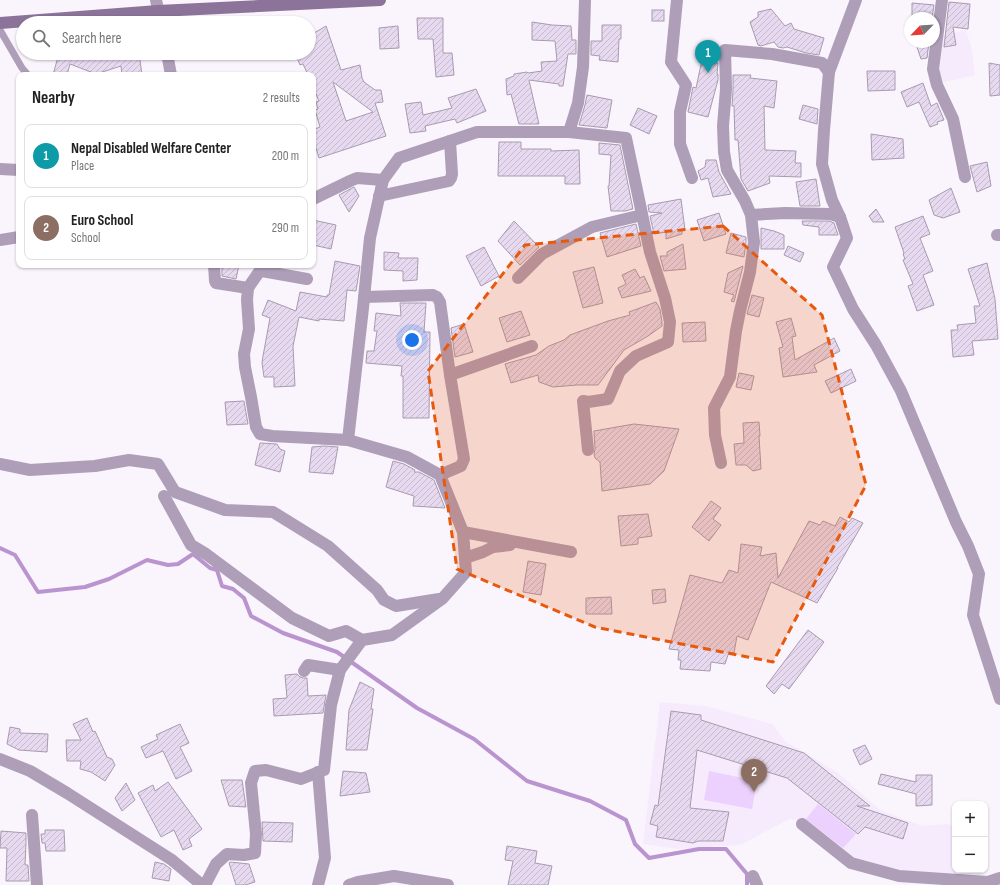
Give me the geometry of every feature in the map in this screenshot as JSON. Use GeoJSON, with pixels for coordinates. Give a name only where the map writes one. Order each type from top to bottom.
{"type":"FeatureCollection","features":[{"type":"Feature","properties":{"kind":"main road"},"geometry":{"type":"LineString","coordinates":[[61,16],[157,5],[380,0]]}},
{"type":"Feature","properties":{"kind":"main road"},"geometry":{"type":"LineString","coordinates":[[0,23],[16,21]]}},
{"type":"Feature","properties":{"kind":"street"},"geometry":{"type":"LineString","coordinates":[[569,132],[578,103],[584,68],[585,0]]}},
{"type":"Feature","properties":{"kind":"street"},"geometry":{"type":"LineString","coordinates":[[676,0],[671,62],[686,85],[680,112],[680,144],[692,178]]}},
{"type":"Feature","properties":{"kind":"street"},"geometry":{"type":"LineString","coordinates":[[856,0],[829,72],[822,164],[832,200],[847,238],[832,267],[853,309],[876,345],[901,391],[979,574],[973,615],[1000,699]]}},
{"type":"Feature","properties":{"kind":"street"},"geometry":{"type":"LineString","coordinates":[[942,0],[933,69],[937,85],[953,119],[965,177]]}},
{"type":"Feature","properties":{"kind":"street"},"geometry":{"type":"LineString","coordinates":[[157,5],[159,16]]}},
{"type":"Feature","properties":{"kind":"street"},"geometry":{"type":"LineString","coordinates":[[721,463],[715,434],[714,408],[730,377],[736,331],[750,272],[754,242],[751,215],[745,201],[727,170],[724,152],[723,126],[726,89],[725,50],[772,54],[822,63],[829,72]]}},
{"type":"Feature","properties":{"kind":"street"},"geometry":{"type":"LineString","coordinates":[[168,60],[170,72]]}},
{"type":"Feature","properties":{"kind":"street"},"geometry":{"type":"LineString","coordinates":[[348,440],[370,238],[383,180],[399,158],[477,132],[569,132],[626,138],[650,252],[666,298],[670,322],[668,342],[636,356],[620,371],[608,399],[588,402],[583,401],[588,450]]}},
{"type":"Feature","properties":{"kind":"street"},"geometry":{"type":"LineString","coordinates":[[380,196],[449,181],[452,178],[450,141]]}},
{"type":"Feature","properties":{"kind":"street"},"geometry":{"type":"LineString","coordinates":[[0,169],[16,170]]}},
{"type":"Feature","properties":{"kind":"street"},"geometry":{"type":"LineString","coordinates":[[316,198],[357,178],[383,180]]}},
{"type":"Feature","properties":{"kind":"street"},"geometry":{"type":"LineString","coordinates":[[751,215],[785,213],[830,214],[840,217]]}},
{"type":"Feature","properties":{"kind":"street"},"geometry":{"type":"LineString","coordinates":[[518,278],[542,254],[592,227],[642,215]]}},
{"type":"Feature","properties":{"kind":"street"},"geometry":{"type":"LineString","coordinates":[[0,240],[16,237]]}},
{"type":"Feature","properties":{"kind":"street"},"geometry":{"type":"LineString","coordinates":[[214,268],[216,283],[248,288]]}},
{"type":"Feature","properties":{"kind":"street"},"geometry":{"type":"LineString","coordinates":[[164,496],[191,545],[217,562],[292,618],[329,636],[346,631],[362,640],[392,635],[442,599],[466,572],[463,532],[440,475],[407,457],[348,440],[272,436],[260,434],[256,427],[244,367],[244,354],[249,328],[247,300],[248,288],[259,272],[262,271],[307,279]]}},
{"type":"Feature","properties":{"kind":"street"},"geometry":{"type":"LineString","coordinates":[[364,297],[433,295],[438,297],[464,458],[461,466],[440,475]]}},
{"type":"Feature","properties":{"kind":"street"},"geometry":{"type":"LineString","coordinates":[[450,375],[532,346]]}},
{"type":"Feature","properties":{"kind":"street"},"geometry":{"type":"LineString","coordinates":[[0,464],[30,470],[95,466],[129,460],[158,464],[175,492],[225,510],[273,512],[328,546],[377,590],[384,600],[396,606],[442,599]]}},
{"type":"Feature","properties":{"kind":"street"},"geometry":{"type":"LineString","coordinates":[[463,532],[571,552]]}},
{"type":"Feature","properties":{"kind":"street"},"geometry":{"type":"LineString","coordinates":[[465,558],[493,547],[519,543]]}},
{"type":"Feature","properties":{"kind":"street"},"geometry":{"type":"LineString","coordinates":[[205,885],[216,864],[227,854],[244,856],[255,853],[256,834],[251,782],[255,771],[266,770],[302,779],[324,770],[330,705],[342,668],[362,640]]}},
{"type":"Feature","properties":{"kind":"street"},"geometry":{"type":"LineString","coordinates":[[304,671],[308,665],[342,668]]}},
{"type":"Feature","properties":{"kind":"street"},"geometry":{"type":"LineString","coordinates":[[0,758],[30,771],[66,793],[172,860],[202,885]]}},
{"type":"Feature","properties":{"kind":"street"},"geometry":{"type":"LineString","coordinates":[[318,772],[325,858],[318,885]]}},
{"type":"Feature","properties":{"kind":"street"},"geometry":{"type":"LineString","coordinates":[[32,815],[37,885]]}},
{"type":"Feature","properties":{"kind":"street"},"geometry":{"type":"LineString","coordinates":[[802,824],[851,864],[899,876],[992,882]]}},
{"type":"Feature","properties":{"kind":"street"},"geometry":{"type":"LineString","coordinates":[[349,885],[394,876],[448,885]]}},
{"type":"Feature","properties":{"kind":"lane"},"geometry":{"type":"LineString","coordinates":[[0,30],[16,58]]}},
{"type":"Feature","properties":{"kind":"lane"},"geometry":{"type":"LineString","coordinates":[[17,60],[25,72]]}},
{"type":"Feature","properties":{"kind":"highlighted area"},"geometry":{"type":"Polygon","coordinates":[[[723,226],[822,315],[866,485],[773,662],[595,627],[457,569],[428,371],[525,245],[723,226]]]}},
{"type":"Feature","properties":{"kind":"shaded area"},"geometry":{"type":"Polygon","coordinates":[[[966,30],[972,50],[975,75],[941,83],[936,48],[940,48],[940,36],[966,30]]]}},
{"type":"Feature","properties":{"kind":"shaded area"},"geometry":{"type":"Polygon","coordinates":[[[660,702],[705,706],[772,724],[786,742],[838,773],[880,810],[922,826],[947,824],[952,826],[952,873],[957,873],[956,880],[928,878],[860,863],[805,821],[790,819],[740,845],[677,849],[643,844],[660,702]]]}},
{"type":"Feature","properties":{"kind":"shaded area"},"geometry":{"type":"Polygon","coordinates":[[[709,771],[757,781],[752,809],[704,800],[709,771]]]}},
{"type":"Feature","properties":{"kind":"shaded area"},"geometry":{"type":"Polygon","coordinates":[[[818,804],[856,834],[843,848],[806,819],[818,804]]]}},
{"type":"Feature","properties":{"kind":"building"},"geometry":{"type":"Polygon","coordinates":[[[949,2],[970,4],[968,29],[953,27],[956,45],[944,47],[949,2]]]}},
{"type":"Feature","properties":{"kind":"building"},"geometry":{"type":"Polygon","coordinates":[[[912,3],[934,5],[933,12],[912,12],[912,3]]]}},
{"type":"Feature","properties":{"kind":"building"},"geometry":{"type":"Polygon","coordinates":[[[771,9],[785,26],[791,23],[794,29],[824,38],[819,55],[806,53],[787,47],[778,47],[774,42],[761,46],[758,45],[750,22],[758,17],[758,12],[771,9]]]}},
{"type":"Feature","properties":{"kind":"building"},"geometry":{"type":"Polygon","coordinates":[[[652,10],[664,10],[664,21],[652,21],[652,10]]]}},
{"type":"Feature","properties":{"kind":"building"},"geometry":{"type":"Polygon","coordinates":[[[417,18],[443,18],[443,53],[452,53],[454,75],[436,77],[433,39],[418,39],[417,18]]]}},
{"type":"Feature","properties":{"kind":"building"},"geometry":{"type":"Polygon","coordinates":[[[532,22],[571,26],[572,40],[576,40],[576,54],[568,54],[563,86],[559,86],[559,84],[529,80],[539,124],[519,124],[511,94],[507,95],[506,79],[514,76],[514,74],[542,71],[541,62],[557,61],[555,41],[532,40],[532,22]]]}},
{"type":"Feature","properties":{"kind":"building"},"geometry":{"type":"Polygon","coordinates":[[[602,25],[621,25],[618,62],[599,60],[600,56],[591,55],[591,41],[602,41],[602,25]]]}},
{"type":"Feature","properties":{"kind":"building"},"geometry":{"type":"Polygon","coordinates":[[[326,26],[341,70],[360,65],[364,82],[375,90],[381,90],[383,102],[375,103],[386,136],[319,158],[316,148],[316,129],[320,127],[316,113],[316,110],[318,109],[316,102],[319,101],[316,94],[316,72],[307,72],[303,64],[300,65],[298,60],[316,60],[316,32],[326,26]],[[333,82],[346,121],[373,112],[333,82]]]}},
{"type":"Feature","properties":{"kind":"building"},"geometry":{"type":"Polygon","coordinates":[[[398,26],[399,48],[380,49],[379,28],[398,26]]]}},
{"type":"Feature","properties":{"kind":"building"},"geometry":{"type":"Polygon","coordinates":[[[917,48],[928,48],[927,58],[921,59],[917,48]]]}},
{"type":"Feature","properties":{"kind":"building"},"geometry":{"type":"Polygon","coordinates":[[[57,60],[140,60],[142,72],[122,72],[121,66],[102,72],[91,72],[70,64],[68,72],[54,72],[57,60]]]}},
{"type":"Feature","properties":{"kind":"building"},"geometry":{"type":"Polygon","coordinates":[[[702,60],[718,63],[718,80],[708,117],[688,112],[693,87],[696,88],[702,60]]]}},
{"type":"Feature","properties":{"kind":"building"},"geometry":{"type":"Polygon","coordinates":[[[989,63],[1000,65],[1000,95],[990,96],[989,63]]]}},
{"type":"Feature","properties":{"kind":"building"},"geometry":{"type":"Polygon","coordinates":[[[867,71],[895,71],[895,90],[868,91],[867,71]]]}},
{"type":"Feature","properties":{"kind":"building"},"geometry":{"type":"Polygon","coordinates":[[[733,75],[751,75],[750,78],[777,81],[774,108],[764,106],[765,150],[796,151],[795,163],[801,163],[801,177],[769,176],[770,183],[748,191],[741,179],[738,140],[735,140],[734,106],[732,106],[733,75]]]}},
{"type":"Feature","properties":{"kind":"building"},"geometry":{"type":"Polygon","coordinates":[[[923,83],[931,106],[937,103],[944,120],[937,122],[938,124],[930,127],[919,102],[907,107],[901,92],[923,83]]]}},
{"type":"Feature","properties":{"kind":"building"},"geometry":{"type":"Polygon","coordinates":[[[476,89],[486,111],[457,123],[455,119],[425,126],[426,131],[410,133],[405,104],[421,102],[423,115],[452,108],[448,98],[476,89]]]}},
{"type":"Feature","properties":{"kind":"building"},"geometry":{"type":"Polygon","coordinates":[[[587,95],[612,100],[607,128],[579,125],[587,95]]]}},
{"type":"Feature","properties":{"kind":"building"},"geometry":{"type":"Polygon","coordinates":[[[803,105],[818,109],[817,124],[799,119],[803,105]]]}},
{"type":"Feature","properties":{"kind":"building"},"geometry":{"type":"Polygon","coordinates":[[[638,108],[657,116],[649,134],[630,125],[638,108]]]}},
{"type":"Feature","properties":{"kind":"building"},"geometry":{"type":"Polygon","coordinates":[[[871,134],[903,139],[904,158],[872,160],[871,134]]]}},
{"type":"Feature","properties":{"kind":"building"},"geometry":{"type":"Polygon","coordinates":[[[499,142],[521,142],[521,149],[551,149],[551,151],[579,150],[580,184],[565,184],[565,176],[498,176],[499,142]]]}},
{"type":"Feature","properties":{"kind":"building"},"geometry":{"type":"Polygon","coordinates":[[[599,143],[620,145],[633,209],[625,211],[611,211],[608,186],[611,155],[599,154],[599,143]]]}},
{"type":"Feature","properties":{"kind":"building"},"geometry":{"type":"Polygon","coordinates":[[[706,160],[716,160],[719,172],[731,194],[713,197],[708,178],[701,180],[698,171],[705,167],[706,160]]]}},
{"type":"Feature","properties":{"kind":"building"},"geometry":{"type":"Polygon","coordinates":[[[987,162],[991,186],[977,192],[970,166],[987,162]]]}},
{"type":"Feature","properties":{"kind":"building"},"geometry":{"type":"Polygon","coordinates":[[[816,179],[820,206],[800,206],[796,182],[816,179]]]}},
{"type":"Feature","properties":{"kind":"building"},"geometry":{"type":"Polygon","coordinates":[[[354,187],[359,196],[349,212],[339,195],[354,187]]]}},
{"type":"Feature","properties":{"kind":"building"},"geometry":{"type":"Polygon","coordinates":[[[951,188],[960,212],[943,218],[934,215],[929,200],[951,188]]]}},
{"type":"Feature","properties":{"kind":"building"},"geometry":{"type":"Polygon","coordinates":[[[681,199],[685,230],[682,231],[682,234],[666,239],[666,232],[654,234],[650,216],[662,213],[649,212],[648,205],[681,199]]]}},
{"type":"Feature","properties":{"kind":"building"},"geometry":{"type":"Polygon","coordinates":[[[876,209],[884,222],[873,222],[869,216],[876,209]]]}},
{"type":"Feature","properties":{"kind":"building"},"geometry":{"type":"Polygon","coordinates":[[[719,213],[726,234],[704,241],[697,220],[719,213]]]}},
{"type":"Feature","properties":{"kind":"building"},"geometry":{"type":"Polygon","coordinates":[[[923,216],[930,234],[920,238],[933,271],[923,275],[934,305],[917,311],[908,286],[913,284],[903,260],[905,259],[904,253],[895,227],[923,216]]]}},
{"type":"Feature","properties":{"kind":"building"},"geometry":{"type":"Polygon","coordinates":[[[316,221],[336,225],[331,249],[316,246],[316,221]]]}},
{"type":"Feature","properties":{"kind":"building"},"geometry":{"type":"Polygon","coordinates":[[[514,221],[539,247],[520,265],[498,241],[514,221]]]}},
{"type":"Feature","properties":{"kind":"building"},"geometry":{"type":"Polygon","coordinates":[[[802,221],[829,221],[834,223],[838,235],[819,235],[819,227],[803,225],[802,221]]]}},
{"type":"Feature","properties":{"kind":"building"},"geometry":{"type":"Polygon","coordinates":[[[636,224],[641,246],[607,257],[600,233],[636,224]]]}},
{"type":"Feature","properties":{"kind":"building"},"geometry":{"type":"Polygon","coordinates":[[[761,228],[784,235],[784,249],[761,249],[761,228]]]}},
{"type":"Feature","properties":{"kind":"building"},"geometry":{"type":"Polygon","coordinates":[[[731,233],[746,237],[744,257],[726,253],[731,233]]]}},
{"type":"Feature","properties":{"kind":"building"},"geometry":{"type":"Polygon","coordinates":[[[683,244],[686,269],[664,271],[660,256],[667,256],[667,252],[683,244]]]}},
{"type":"Feature","properties":{"kind":"building"},"geometry":{"type":"Polygon","coordinates":[[[788,246],[804,253],[800,262],[784,255],[788,246]]]}},
{"type":"Feature","properties":{"kind":"building"},"geometry":{"type":"Polygon","coordinates":[[[484,247],[499,276],[481,286],[466,256],[484,247]]]}},
{"type":"Feature","properties":{"kind":"building"},"geometry":{"type":"Polygon","coordinates":[[[384,252],[399,253],[398,258],[418,258],[417,280],[403,281],[403,271],[384,270],[384,252]]]}},
{"type":"Feature","properties":{"kind":"building"},"geometry":{"type":"Polygon","coordinates":[[[335,261],[360,266],[356,291],[347,290],[344,321],[319,319],[319,321],[299,317],[293,346],[295,386],[274,387],[274,377],[264,377],[262,363],[270,318],[262,315],[268,300],[296,311],[300,292],[327,297],[327,295],[329,295],[335,261]]]}},
{"type":"Feature","properties":{"kind":"building"},"geometry":{"type":"Polygon","coordinates":[[[987,263],[995,299],[998,339],[972,341],[974,355],[953,357],[951,330],[958,330],[957,325],[976,323],[974,306],[980,306],[968,269],[987,263]]]}},
{"type":"Feature","properties":{"kind":"building"},"geometry":{"type":"Polygon","coordinates":[[[743,266],[734,302],[731,301],[734,295],[724,292],[728,273],[743,266]]]}},
{"type":"Feature","properties":{"kind":"building"},"geometry":{"type":"Polygon","coordinates":[[[594,267],[603,303],[583,308],[573,272],[594,267]]]}},
{"type":"Feature","properties":{"kind":"building"},"geometry":{"type":"Polygon","coordinates":[[[222,268],[238,268],[236,279],[222,276],[222,268]]]}},
{"type":"Feature","properties":{"kind":"building"},"geometry":{"type":"Polygon","coordinates":[[[635,269],[640,278],[644,276],[651,291],[622,298],[618,288],[626,284],[622,275],[635,269]]]}},
{"type":"Feature","properties":{"kind":"building"},"geometry":{"type":"Polygon","coordinates":[[[752,295],[764,298],[759,317],[747,314],[752,295]]]}},
{"type":"Feature","properties":{"kind":"building"},"geometry":{"type":"Polygon","coordinates":[[[656,302],[660,309],[662,326],[624,350],[598,385],[553,387],[539,382],[538,375],[511,383],[505,364],[536,355],[549,346],[564,340],[570,335],[608,321],[630,315],[629,312],[656,302]]]}},
{"type":"Feature","properties":{"kind":"building"},"geometry":{"type":"Polygon","coordinates":[[[400,303],[426,303],[424,332],[430,332],[429,418],[403,418],[402,366],[366,363],[367,351],[374,351],[377,331],[374,331],[376,313],[401,316],[400,303]]]}},
{"type":"Feature","properties":{"kind":"building"},"geometry":{"type":"Polygon","coordinates":[[[521,311],[530,335],[507,342],[499,318],[521,311]]]}},
{"type":"Feature","properties":{"kind":"building"},"geometry":{"type":"Polygon","coordinates":[[[791,318],[796,336],[792,337],[795,360],[834,338],[840,351],[814,365],[817,372],[783,377],[779,348],[783,347],[776,322],[791,318]]]}},
{"type":"Feature","properties":{"kind":"building"},"geometry":{"type":"Polygon","coordinates":[[[705,322],[706,341],[683,342],[682,323],[705,322]]]}},
{"type":"Feature","properties":{"kind":"building"},"geometry":{"type":"Polygon","coordinates":[[[464,324],[473,352],[455,357],[451,328],[464,324]]]}},
{"type":"Feature","properties":{"kind":"building"},"geometry":{"type":"Polygon","coordinates":[[[851,369],[856,381],[831,393],[825,381],[851,369]]]}},
{"type":"Feature","properties":{"kind":"building"},"geometry":{"type":"Polygon","coordinates":[[[739,373],[754,376],[751,390],[736,387],[739,373]]]}},
{"type":"Feature","properties":{"kind":"building"},"geometry":{"type":"Polygon","coordinates":[[[244,401],[248,424],[227,425],[225,402],[244,401]]]}},
{"type":"Feature","properties":{"kind":"building"},"geometry":{"type":"Polygon","coordinates":[[[759,422],[761,469],[753,471],[746,465],[736,465],[734,444],[744,443],[743,423],[759,422]]]}},
{"type":"Feature","properties":{"kind":"building"},"geometry":{"type":"Polygon","coordinates":[[[634,424],[679,429],[664,471],[650,484],[602,491],[600,462],[595,458],[594,454],[594,431],[634,424]]]}},
{"type":"Feature","properties":{"kind":"building"},"geometry":{"type":"Polygon","coordinates":[[[260,443],[277,444],[280,449],[285,451],[280,472],[255,465],[260,443]]]}},
{"type":"Feature","properties":{"kind":"building"},"geometry":{"type":"Polygon","coordinates":[[[312,447],[338,447],[333,474],[309,472],[312,447]]]}},
{"type":"Feature","properties":{"kind":"building"},"geometry":{"type":"Polygon","coordinates":[[[393,461],[404,464],[415,470],[414,472],[419,472],[434,480],[445,508],[413,506],[414,496],[386,487],[393,461]]]}},
{"type":"Feature","properties":{"kind":"building"},"geometry":{"type":"Polygon","coordinates":[[[711,501],[721,508],[713,519],[721,525],[709,541],[692,527],[711,501]]]}},
{"type":"Feature","properties":{"kind":"building"},"geometry":{"type":"Polygon","coordinates":[[[648,514],[652,536],[638,538],[638,544],[621,546],[618,516],[648,514]]]}},
{"type":"Feature","properties":{"kind":"building"},"geometry":{"type":"Polygon","coordinates":[[[840,517],[849,522],[852,518],[863,523],[817,603],[771,582],[748,640],[737,636],[734,653],[729,652],[725,664],[711,662],[710,671],[680,669],[681,660],[678,660],[679,650],[669,649],[690,575],[722,583],[729,570],[738,573],[741,544],[762,547],[760,556],[776,553],[778,578],[809,521],[820,525],[823,521],[835,526],[840,517]]]}},
{"type":"Feature","properties":{"kind":"building"},"geometry":{"type":"Polygon","coordinates":[[[528,561],[546,564],[541,595],[523,592],[528,561]]]}},
{"type":"Feature","properties":{"kind":"building"},"geometry":{"type":"Polygon","coordinates":[[[665,589],[666,602],[653,604],[652,590],[665,589]]]}},
{"type":"Feature","properties":{"kind":"building"},"geometry":{"type":"Polygon","coordinates":[[[611,597],[612,614],[586,614],[586,598],[611,597]]]}},
{"type":"Feature","properties":{"kind":"building"},"geometry":{"type":"Polygon","coordinates":[[[808,630],[824,642],[789,689],[782,684],[774,694],[766,686],[808,630]]]}},
{"type":"Feature","properties":{"kind":"building"},"geometry":{"type":"Polygon","coordinates":[[[297,674],[300,677],[307,678],[308,696],[326,695],[323,713],[274,716],[273,699],[287,698],[285,675],[297,674]]]}},
{"type":"Feature","properties":{"kind":"building"},"geometry":{"type":"Polygon","coordinates":[[[360,682],[374,689],[371,709],[373,709],[367,750],[346,750],[349,710],[360,682]]]}},
{"type":"Feature","properties":{"kind":"building"},"geometry":{"type":"Polygon","coordinates":[[[671,711],[701,715],[701,720],[804,753],[870,806],[857,806],[908,823],[903,839],[865,827],[858,834],[787,778],[697,750],[690,808],[729,812],[723,841],[698,841],[693,843],[656,837],[658,826],[650,824],[655,805],[658,806],[671,711]]]}},
{"type":"Feature","properties":{"kind":"building"},"geometry":{"type":"Polygon","coordinates":[[[87,718],[107,757],[112,759],[115,765],[105,781],[91,772],[80,769],[81,761],[67,761],[66,740],[81,740],[73,724],[87,718]]]}},
{"type":"Feature","properties":{"kind":"building"},"geometry":{"type":"Polygon","coordinates":[[[180,724],[189,743],[180,747],[192,771],[176,779],[163,751],[146,758],[141,747],[158,739],[156,735],[180,724]]]}},
{"type":"Feature","properties":{"kind":"building"},"geometry":{"type":"Polygon","coordinates":[[[10,727],[20,729],[20,733],[48,734],[47,752],[19,750],[7,744],[10,727]]]}},
{"type":"Feature","properties":{"kind":"building"},"geometry":{"type":"Polygon","coordinates":[[[865,745],[872,759],[860,765],[853,750],[865,745]]]}},
{"type":"Feature","properties":{"kind":"building"},"geometry":{"type":"Polygon","coordinates":[[[343,771],[366,773],[370,792],[340,796],[343,771]]]}},
{"type":"Feature","properties":{"kind":"building"},"geometry":{"type":"Polygon","coordinates":[[[881,774],[916,782],[916,775],[932,775],[932,805],[916,806],[916,794],[878,784],[881,774]]]}},
{"type":"Feature","properties":{"kind":"building"},"geometry":{"type":"Polygon","coordinates":[[[221,780],[242,780],[246,807],[229,806],[221,780]]]}},
{"type":"Feature","properties":{"kind":"building"},"geometry":{"type":"Polygon","coordinates":[[[168,782],[202,829],[189,839],[192,846],[183,850],[174,830],[161,837],[138,793],[153,785],[155,791],[168,782]]]}},
{"type":"Feature","properties":{"kind":"building"},"geometry":{"type":"Polygon","coordinates":[[[126,783],[135,800],[122,811],[115,798],[126,783]]]}},
{"type":"Feature","properties":{"kind":"building"},"geometry":{"type":"Polygon","coordinates":[[[262,822],[293,823],[292,842],[263,841],[262,822]]]}},
{"type":"Feature","properties":{"kind":"building"},"geometry":{"type":"Polygon","coordinates":[[[45,830],[64,830],[65,851],[46,851],[45,843],[42,843],[41,834],[45,834],[45,830]]]}},
{"type":"Feature","properties":{"kind":"building"},"geometry":{"type":"Polygon","coordinates":[[[1,831],[26,833],[25,865],[28,865],[29,881],[6,881],[7,848],[0,848],[1,831]]]}},
{"type":"Feature","properties":{"kind":"building"},"geometry":{"type":"Polygon","coordinates":[[[507,846],[537,851],[535,863],[552,866],[548,885],[508,885],[513,861],[505,860],[507,846]]]}},
{"type":"Feature","properties":{"kind":"building"},"geometry":{"type":"Polygon","coordinates":[[[155,862],[164,864],[171,869],[169,881],[152,878],[155,862]]]}},
{"type":"Feature","properties":{"kind":"building"},"geometry":{"type":"Polygon","coordinates":[[[229,863],[249,864],[255,882],[245,885],[236,885],[229,863]]]}},
{"type":"Feature","properties":{"kind":"waterway"},"geometry":{"type":"LineString","coordinates":[[0,548],[15,555],[38,592],[85,587],[109,579],[147,560],[168,565],[178,564],[193,554],[210,568],[217,570],[222,586],[233,589],[244,598],[251,616],[283,633],[337,652],[417,708],[474,739],[527,781],[590,801],[626,820],[635,844],[649,858],[699,849],[726,849],[747,874],[747,885]]}},
{"type":"Feature","properties":{"kind":"place","name":"Nepal Disabled Welfare Center"},"geometry":{"type":"Point","coordinates":[708,73]}},
{"type":"Feature","properties":{"kind":"place","name":"Euro School"},"geometry":{"type":"Point","coordinates":[754,792]}}]}
